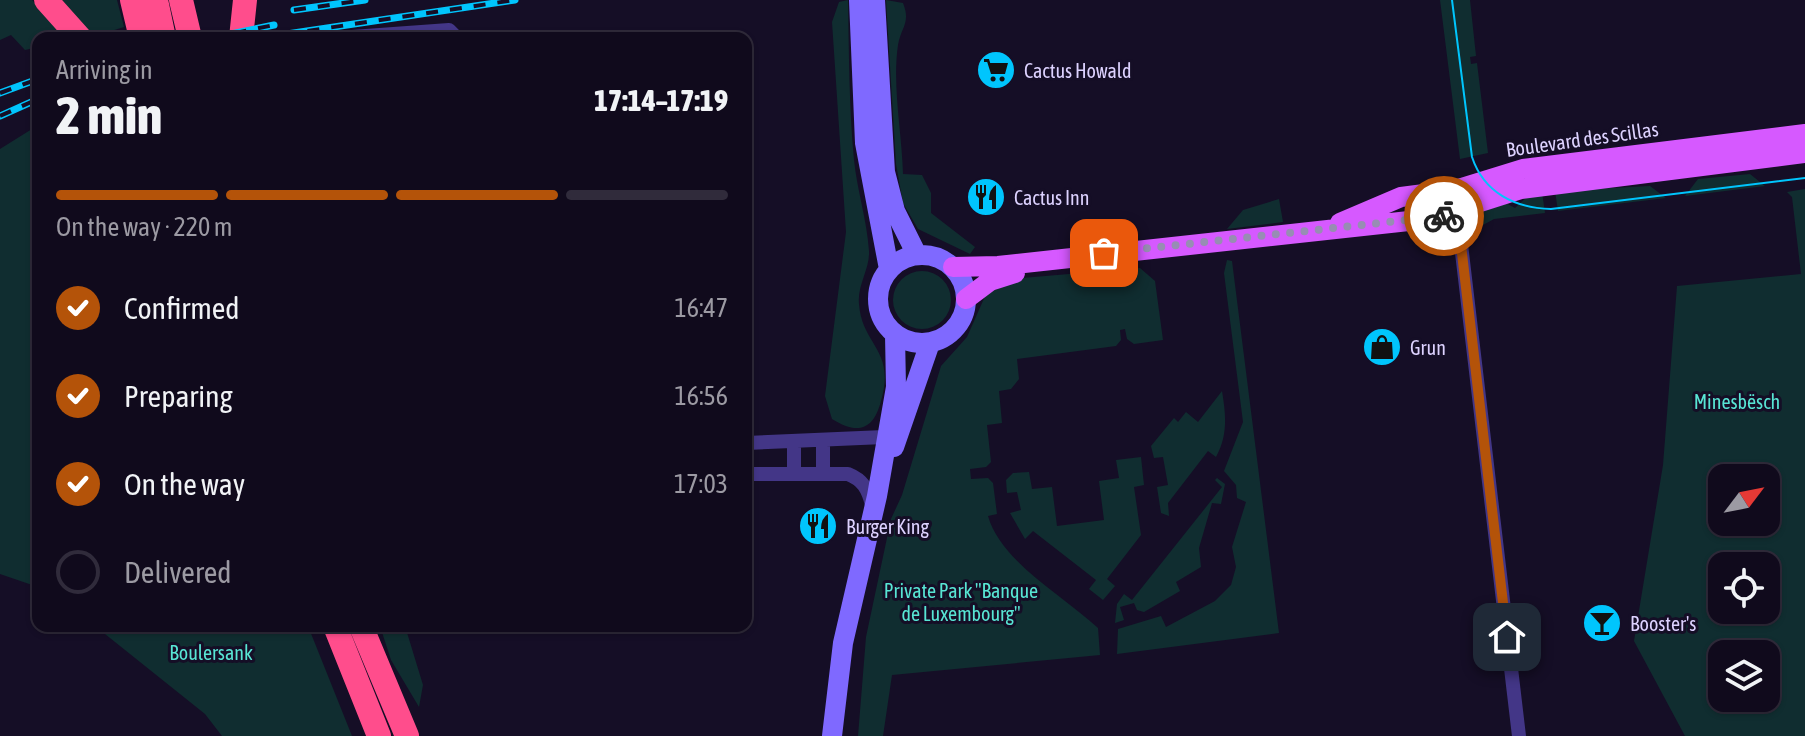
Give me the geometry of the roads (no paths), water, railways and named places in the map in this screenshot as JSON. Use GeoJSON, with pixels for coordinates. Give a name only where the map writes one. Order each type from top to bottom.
{"type":"FeatureCollection","features":[{"type":"Feature","properties":{"kind":"highway"},"geometry":{"type":"LineString","coordinates":[[46,0],[75,32]]}},
{"type":"Feature","properties":{"kind":"highway"},"geometry":{"type":"LineString","coordinates":[[242,32],[245,0]]}},
{"type":"Feature","properties":{"kind":"highway"},"geometry":{"type":"LineString","coordinates":[[182,3],[189,32]]}},
{"type":"Feature","properties":{"kind":"highway"},"geometry":{"type":"LineString","coordinates":[[144,13],[159,32]]}},
{"type":"Feature","properties":{"kind":"highway"},"geometry":{"type":"LineString","coordinates":[[329,632],[365,704]]}},
{"type":"Feature","properties":{"kind":"highway"},"geometry":{"type":"LineString","coordinates":[[337,632],[379,736]]}},
{"type":"Feature","properties":{"kind":"highway"},"geometry":{"type":"LineString","coordinates":[[364,632],[407,736]]}},
{"type":"Feature","properties":{"kind":"main road"},"geometry":{"type":"LineString","coordinates":[[867,10],[885,172],[895,211],[917,255]]}},
{"type":"Feature","properties":{"kind":"main road"},"geometry":{"type":"LineString","coordinates":[[867,10],[865,143],[889,269]]}},
{"type":"Feature","properties":{"kind":"main road","name":"Boulevard des Scillas"},"geometry":{"type":"LineString","coordinates":[[1326,230],[1401,197],[1455,190],[1523,169],[1805,134]]}},
{"type":"Feature","properties":{"kind":"main road","name":"Boulevard des Scillas"},"geometry":{"type":"LineString","coordinates":[[953,267],[1427,219],[1521,189],[1805,153]]}},
{"type":"Feature","properties":{"kind":"main road"},"geometry":{"type":"LineString","coordinates":[[834,736],[843,643],[875,504],[884,437],[896,387],[895,335],[879,310],[881,281],[889,269],[917,255],[942,260],[953,267],[965,287],[966,299],[956,328],[930,343],[918,344],[895,335]]}},
{"type":"Feature","properties":{"kind":"main road","name":"Boulevard des Scillas"},"geometry":{"type":"LineString","coordinates":[[966,299],[1001,277],[1084,256]]}},
{"type":"Feature","properties":{"kind":"main road"},"geometry":{"type":"LineString","coordinates":[[875,504],[930,343]]}},
{"type":"Feature","properties":{"kind":"street"},"geometry":{"type":"LineString","coordinates":[[421,32],[451,32]]}},
{"type":"Feature","properties":{"kind":"street"},"geometry":{"type":"LineString","coordinates":[[1455,190],[1519,736]]}},
{"type":"Feature","properties":{"kind":"street"},"geometry":{"type":"LineString","coordinates":[[752,443],[884,437]]}},
{"type":"Feature","properties":{"kind":"street"},"geometry":{"type":"LineString","coordinates":[[794,442],[794,473]]}},
{"type":"Feature","properties":{"kind":"street"},"geometry":{"type":"LineString","coordinates":[[823,442],[823,473]]}},
{"type":"Feature","properties":{"kind":"street"},"geometry":{"type":"LineString","coordinates":[[752,474],[823,473],[857,478],[869,490],[875,504]]}},
{"type":"Feature","properties":{"kind":"tram line"},"geometry":{"type":"LineString","coordinates":[[1452,0],[1472,157],[1484,180],[1513,202],[1551,209],[1805,178]]}},
{"type":"Feature","properties":{"kind":"railway"},"geometry":{"type":"LineString","coordinates":[[294,10],[365,0]]}},
{"type":"Feature","properties":{"kind":"railway"},"geometry":{"type":"LineString","coordinates":[[300,32],[515,0]]}},
{"type":"Feature","properties":{"kind":"railway"},"geometry":{"type":"LineString","coordinates":[[240,32],[274,25]]}},
{"type":"Feature","properties":{"kind":"railway"},"geometry":{"type":"LineString","coordinates":[[0,93],[32,81]]}},
{"type":"Feature","properties":{"kind":"railway"},"geometry":{"type":"LineString","coordinates":[[0,116],[32,102]]}},
{"type":"Feature","properties":{"kind":"place","name":"Cactus Howald"},"geometry":{"type":"Point","coordinates":[996,70]}},
{"type":"Feature","properties":{"kind":"place","name":"Cactus Inn"},"geometry":{"type":"Point","coordinates":[986,197]}},
{"type":"Feature","properties":{"kind":"place","name":"Grun"},"geometry":{"type":"Point","coordinates":[1382,347]}},
{"type":"Feature","properties":{"kind":"place","name":"Burger King"},"geometry":{"type":"Point","coordinates":[818,526]}},
{"type":"Feature","properties":{"kind":"place","name":"Booster's"},"geometry":{"type":"Point","coordinates":[1602,623]}},
{"type":"Feature","properties":{"kind":"park label","name":"Minesbësch"},"geometry":{"type":"Point","coordinates":[1737,401]}},
{"type":"Feature","properties":{"kind":"park label","name":"Private Park \"Banque de Luxembourg\""},"geometry":{"type":"Point","coordinates":[961,602]}},
{"type":"Feature","properties":{"kind":"park label","name":"Boulersank"},"geometry":{"type":"Point","coordinates":[211,652]}}]}
